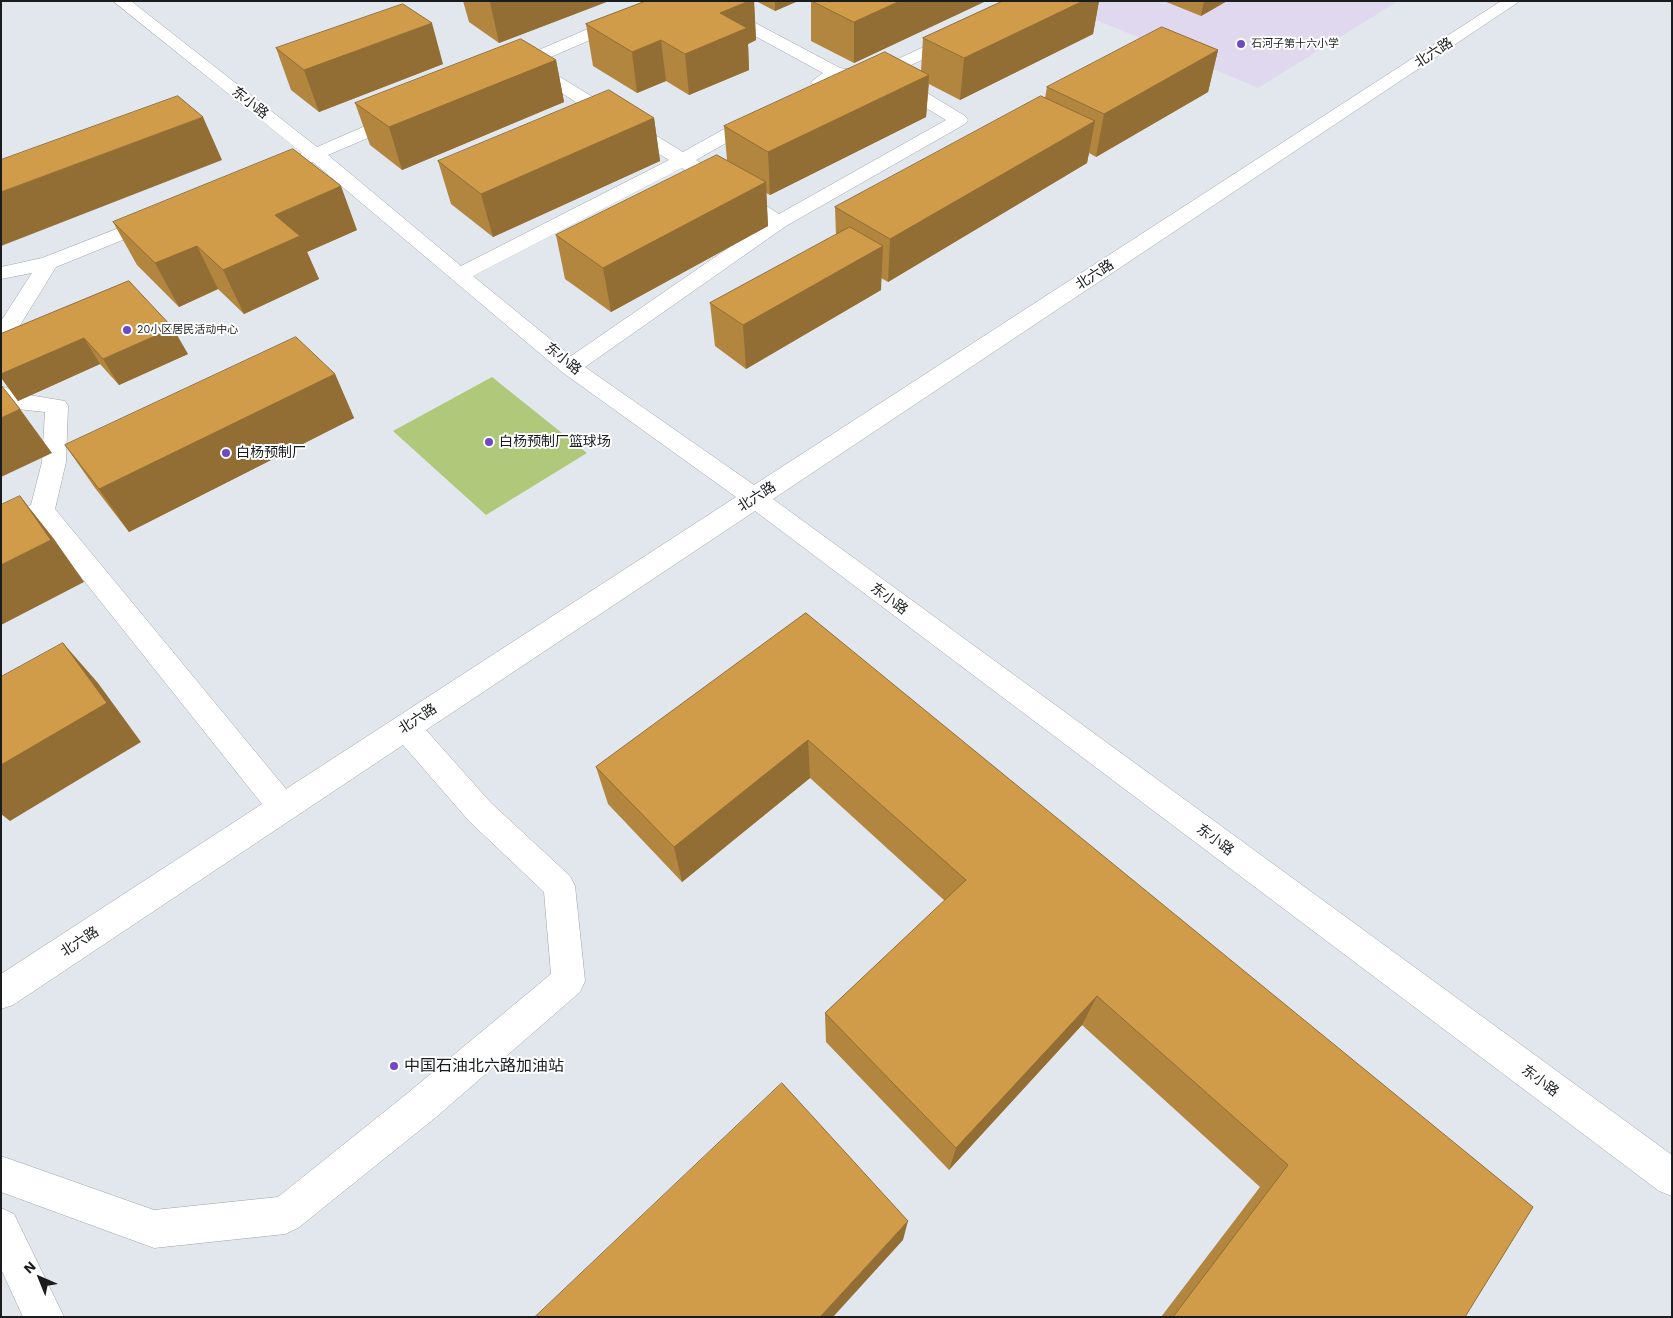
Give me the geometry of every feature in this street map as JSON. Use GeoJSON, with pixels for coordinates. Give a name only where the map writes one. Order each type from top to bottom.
{"type":"FeatureCollection","features":[{"type":"Feature","properties":{"kind":"street","name":"东小路"},"geometry":{"type":"LineString","coordinates":[[121,1],[315,154],[570,367],[755,498],[1672,1178]]}},
{"type":"Feature","properties":{"kind":"street"},"geometry":{"type":"LineString","coordinates":[[496,75],[667,1]]}},
{"type":"Feature","properties":{"kind":"street"},"geometry":{"type":"LineString","coordinates":[[570,367],[779,222],[959,120],[895,81],[836,73],[702,1]]}},
{"type":"Feature","properties":{"kind":"street","name":"北六路"},"geometry":{"type":"LineString","coordinates":[[1,993],[1512,1]]}},
{"type":"Feature","properties":{"kind":"street"},"geometry":{"type":"LineString","coordinates":[[871,78],[974,29]]}},
{"type":"Feature","properties":{"kind":"street"},"geometry":{"type":"LineString","coordinates":[[524,63],[683,160],[779,222]]}},
{"type":"Feature","properties":{"kind":"street"},"geometry":{"type":"LineString","coordinates":[[802,92],[836,73]]}},
{"type":"Feature","properties":{"kind":"street"},"geometry":{"type":"LineString","coordinates":[[288,166],[415,111]]}},
{"type":"Feature","properties":{"kind":"street"},"geometry":{"type":"LineString","coordinates":[[461,274],[683,160],[768,112]]}},
{"type":"Feature","properties":{"kind":"street"},"geometry":{"type":"LineString","coordinates":[[593,124],[611,116]]}},
{"type":"Feature","properties":{"kind":"street"},"geometry":{"type":"LineString","coordinates":[[1,273],[48,263],[168,214]]}},
{"type":"Feature","properties":{"kind":"street"},"geometry":{"type":"LineString","coordinates":[[1,338],[48,263]]}},
{"type":"Feature","properties":{"kind":"street"},"geometry":{"type":"LineString","coordinates":[[1,393],[18,400],[57,406],[54,462],[42,510],[1,530]]}},
{"type":"Feature","properties":{"kind":"street"},"geometry":{"type":"LineString","coordinates":[[42,510],[283,808]]}},
{"type":"Feature","properties":{"kind":"street"},"geometry":{"type":"LineString","coordinates":[[1,1174],[154,1229],[285,1215],[422,1106],[568,981],[559,886],[480,812],[406,728]]}},
{"type":"Feature","properties":{"kind":"street"},"geometry":{"type":"LineString","coordinates":[[1,1227],[44,1317]]}},
{"type":"Feature","properties":{"kind":"shaded area","name":"石河子第十六小学"},"geometry":{"type":"Polygon","coordinates":[[[1052,1],[1398,1],[1258,88],[1052,1]]]}},
{"type":"Feature","properties":{"kind":"green space","name":"白杨预制厂篮球场"},"geometry":{"type":"Polygon","coordinates":[[[492,377],[587,453],[486,515],[393,431],[492,377]]]}},
{"type":"Feature","properties":{"kind":"building"},"geometry":{"type":"Polygon","coordinates":[[[646,1],[749,1],[720,13],[747,28],[685,54],[661,40],[632,52],[586,24],[646,1]]]}},
{"type":"Feature","properties":{"kind":"building"},"geometry":{"type":"Polygon","coordinates":[[[812,1],[900,1],[854,22],[812,1]]]}},
{"type":"Feature","properties":{"kind":"building"},"geometry":{"type":"Polygon","coordinates":[[[1003,1],[1083,1],[964,58],[923,38],[1003,1]]]}},
{"type":"Feature","properties":{"kind":"building"},"geometry":{"type":"Polygon","coordinates":[[[403,4],[432,23],[304,70],[276,48],[403,4]]]}},
{"type":"Feature","properties":{"kind":"building"},"geometry":{"type":"Polygon","coordinates":[[[1162,27],[1218,50],[1104,114],[1047,87],[1162,27]]]}},
{"type":"Feature","properties":{"kind":"building"},"geometry":{"type":"Polygon","coordinates":[[[521,39],[556,60],[389,127],[355,103],[521,39]]]}},
{"type":"Feature","properties":{"kind":"building"},"geometry":{"type":"Polygon","coordinates":[[[885,52],[929,75],[768,152],[724,126],[885,52]]]}},
{"type":"Feature","properties":{"kind":"building"},"geometry":{"type":"Polygon","coordinates":[[[609,90],[654,118],[481,194],[438,161],[609,90]]]}},
{"type":"Feature","properties":{"kind":"building"},"geometry":{"type":"Polygon","coordinates":[[[178,96],[203,117],[1,192],[1,160],[178,96]]]}},
{"type":"Feature","properties":{"kind":"building"},"geometry":{"type":"Polygon","coordinates":[[[1041,96],[1095,121],[890,239],[835,207],[1041,96]]]}},
{"type":"Feature","properties":{"kind":"building"},"geometry":{"type":"Polygon","coordinates":[[[293,149],[341,186],[275,215],[300,236],[223,270],[197,246],[155,263],[113,222],[293,149]]]}},
{"type":"Feature","properties":{"kind":"building"},"geometry":{"type":"Polygon","coordinates":[[[717,155],[766,182],[603,268],[556,235],[717,155]]]}},
{"type":"Feature","properties":{"kind":"building"},"geometry":{"type":"Polygon","coordinates":[[[850,227],[883,246],[743,325],[710,303],[850,227]]]}},
{"type":"Feature","properties":{"kind":"building"},"geometry":{"type":"Polygon","coordinates":[[[129,281],[173,328],[103,359],[84,338],[1,374],[1,334],[129,281]]]}},
{"type":"Feature","properties":{"kind":"building"},"geometry":{"type":"Polygon","coordinates":[[[296,337],[335,374],[99,489],[65,445],[296,337]]]}},
{"type":"Feature","properties":{"kind":"building"},"geometry":{"type":"Polygon","coordinates":[[[1,385],[20,409],[1,418],[1,385]]]}},
{"type":"Feature","properties":{"kind":"building"},"geometry":{"type":"Polygon","coordinates":[[[20,496],[51,540],[1,565],[1,505],[20,496]]]}},
{"type":"Feature","properties":{"kind":"building"},"geometry":{"type":"Polygon","coordinates":[[[806,613],[1533,1207],[1465,1317],[1173,1317],[1288,1165],[1097,996],[956,1148],[825,1013],[966,880],[808,740],[674,847],[596,767],[806,613]]]}},
{"type":"Feature","properties":{"kind":"building"},"geometry":{"type":"Polygon","coordinates":[[[63,643],[107,703],[1,765],[1,677],[63,643]]]}},
{"type":"Feature","properties":{"kind":"building"},"geometry":{"type":"Polygon","coordinates":[[[782,1083],[908,1221],[820,1317],[535,1317],[782,1083]]]}},
{"type":"Feature","properties":{"kind":"place","name":"石河子第十六小学"},"geometry":{"type":"Point","coordinates":[1241,44]}},
{"type":"Feature","properties":{"kind":"place","name":"20小区居民活动中心"},"geometry":{"type":"Point","coordinates":[127,330]}},
{"type":"Feature","properties":{"kind":"place","name":"白杨预制厂篮球场"},"geometry":{"type":"Point","coordinates":[489,442]}},
{"type":"Feature","properties":{"kind":"place","name":"白杨预制厂"},"geometry":{"type":"Point","coordinates":[226,453]}},
{"type":"Feature","properties":{"kind":"place","name":"中国石油北六路加油站"},"geometry":{"type":"Point","coordinates":[394,1066]}}]}
